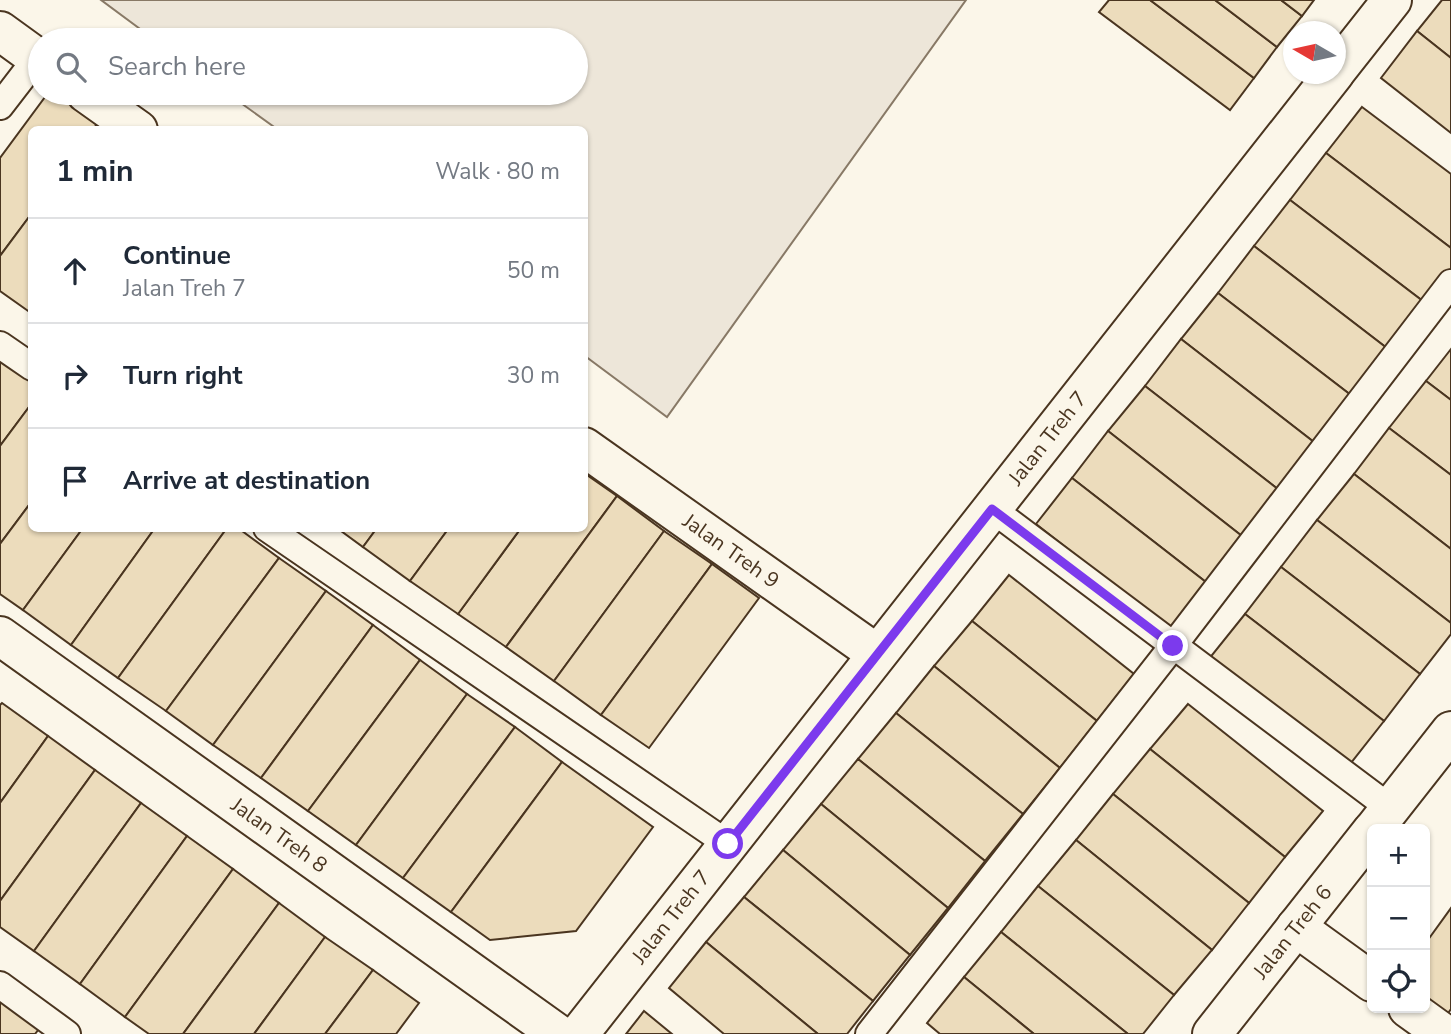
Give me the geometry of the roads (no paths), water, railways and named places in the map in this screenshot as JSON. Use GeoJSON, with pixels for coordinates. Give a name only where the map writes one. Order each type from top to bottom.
{"type":"FeatureCollection","features":[{"type":"Feature","properties":{"kind":"street","name":"Jalan Treh 7"},"geometry":{"type":"LineString","coordinates":[[1346,58],[1392,0]]}},
{"type":"Feature","properties":{"kind":"street"},"geometry":{"type":"LineString","coordinates":[[0,31],[28,51]]}},
{"type":"Feature","properties":{"kind":"street","name":"Jalan Treh 7"},"geometry":{"type":"LineString","coordinates":[[579,1034],[1326,84]]}},
{"type":"Feature","properties":{"kind":"street"},"geometry":{"type":"LineString","coordinates":[[103,105],[132,126]]}},
{"type":"Feature","properties":{"kind":"street","name":"Jalan Treh 9"},"geometry":{"type":"LineString","coordinates":[[588,450],[877,654]]}},
{"type":"Feature","properties":{"kind":"street","name":"Jalan Treh 8"},"geometry":{"type":"LineString","coordinates":[[0,636],[558,1034]]}},
{"type":"Feature","properties":{"kind":"street","name":"Jalan Treh 6"},"geometry":{"type":"LineString","coordinates":[[1212,1034],[1379,823],[1447,744]]}},
{"type":"Feature","properties":{"kind":"street"},"geometry":{"type":"LineString","coordinates":[[1296,927],[1367,978]]}},
{"type":"Feature","properties":{"kind":"street"},"geometry":{"type":"LineString","coordinates":[[1415,1013],[1444,1034]]}},
{"type":"Feature","properties":{"kind":"lane"},"geometry":{"type":"LineString","coordinates":[[0,106],[28,72]]}},
{"type":"Feature","properties":{"kind":"lane"},"geometry":{"type":"LineString","coordinates":[[869,1034],[1173,646],[1451,283]]}},
{"type":"Feature","properties":{"kind":"lane"},"geometry":{"type":"LineString","coordinates":[[0,345],[28,364]]}},
{"type":"Feature","properties":{"kind":"lane"},"geometry":{"type":"LineString","coordinates":[[992,509],[1173,646],[1379,823]]}},
{"type":"Feature","properties":{"kind":"lane"},"geometry":{"type":"LineString","coordinates":[[273,532],[728,844]]}},
{"type":"Feature","properties":{"kind":"lane"},"geometry":{"type":"LineString","coordinates":[[0,985],[67,1034]]}}]}
